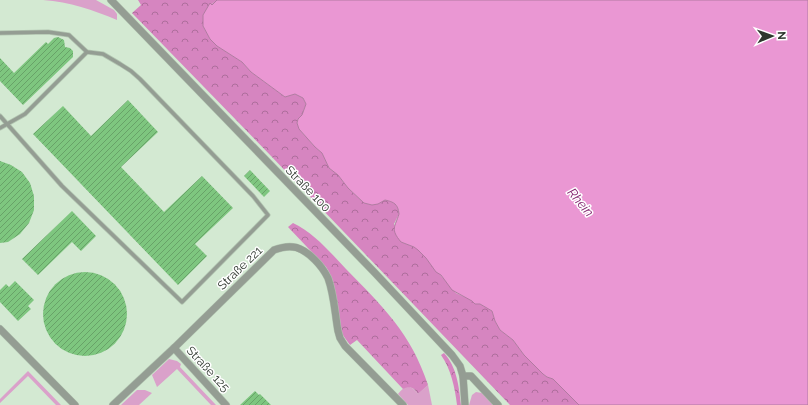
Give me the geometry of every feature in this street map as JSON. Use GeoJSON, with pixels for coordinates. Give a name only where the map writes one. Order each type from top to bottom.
{"type":"FeatureCollection","features":[{"type":"Feature","properties":{"kind":"street","name":"Straße 100"},"geometry":{"type":"LineString","coordinates":[[111,0],[456,360],[460,366],[463,376],[465,405]]}},
{"type":"Feature","properties":{"kind":"street","name":"Straße 221"},"geometry":{"type":"LineString","coordinates":[[113,405],[174,348],[274,250],[282,247],[300,248],[308,253],[319,264],[327,278],[340,338],[345,346],[402,405]]}},
{"type":"Feature","properties":{"kind":"street"},"geometry":{"type":"LineString","coordinates":[[0,329],[75,405]]}},
{"type":"Feature","properties":{"kind":"street","name":"Straße 125"},"geometry":{"type":"LineString","coordinates":[[174,348],[226,405]]}},
{"type":"Feature","properties":{"kind":"street"},"geometry":{"type":"LineString","coordinates":[[463,376],[471,376],[498,405]]}},
{"type":"Feature","properties":{"kind":"lane"},"geometry":{"type":"LineString","coordinates":[[0,32],[48,32],[69,35],[87,52],[103,54],[131,71],[253,196],[268,215],[182,302],[62,186],[0,116]]}},
{"type":"Feature","properties":{"kind":"lane"},"geometry":{"type":"LineString","coordinates":[[0,128],[25,114],[87,52]]}},
{"type":"Feature","properties":{"kind":"shaded area"},"geometry":{"type":"Polygon","coordinates":[[[43,0],[96,0],[114,10],[117,14],[117,20],[81,7],[43,0]]]}},
{"type":"Feature","properties":{"kind":"shaded area"},"geometry":{"type":"Polygon","coordinates":[[[169,359],[177,361],[181,364],[180,367],[216,405],[211,405],[177,369],[157,387],[152,375],[169,359]]]}},
{"type":"Feature","properties":{"kind":"shaded area"},"geometry":{"type":"Polygon","coordinates":[[[28,371],[61,405],[56,405],[28,376],[0,403],[0,399],[28,371]]]}},
{"type":"Feature","properties":{"kind":"shaded area"},"geometry":{"type":"Polygon","coordinates":[[[428,385],[432,405],[408,405],[398,394],[406,387],[410,387],[418,394],[428,385]]]}},
{"type":"Feature","properties":{"kind":"shaded area"},"geometry":{"type":"Polygon","coordinates":[[[137,390],[145,390],[152,393],[139,405],[121,405],[137,390]]]}},
{"type":"Feature","properties":{"kind":"shaded area"},"geometry":{"type":"Polygon","coordinates":[[[476,392],[482,393],[492,403],[492,405],[469,405],[472,395],[476,392]]]}},
{"type":"Feature","properties":{"kind":"green space"},"geometry":{"type":"Polygon","coordinates":[[[138,0],[217,0],[211,5],[210,4],[203,15],[203,26],[210,39],[217,46],[242,62],[251,72],[285,97],[295,94],[303,98],[306,104],[302,115],[297,122],[299,129],[322,153],[329,168],[338,175],[348,188],[364,203],[372,205],[385,200],[395,204],[398,208],[399,214],[394,224],[401,242],[419,250],[456,293],[473,301],[475,304],[480,304],[492,311],[500,330],[513,340],[524,355],[543,374],[553,379],[579,405],[510,405],[132,13],[141,5],[138,0]]]}},
{"type":"Feature","properties":{"kind":"green space"},"geometry":{"type":"Polygon","coordinates":[[[293,223],[308,232],[321,243],[384,309],[404,335],[413,350],[428,385],[418,394],[412,388],[408,387],[403,389],[357,340],[350,345],[342,334],[329,272],[288,227],[293,223]]]}},
{"type":"Feature","properties":{"kind":"green space"},"geometry":{"type":"Polygon","coordinates":[[[444,353],[455,371],[461,405],[457,405],[452,379],[441,355],[444,353]]]}},
{"type":"Feature","properties":{"kind":"water","name":"Rhein"},"geometry":{"type":"Polygon","coordinates":[[[217,0],[808,0],[808,405],[579,405],[553,379],[543,374],[524,355],[513,340],[500,330],[492,311],[480,304],[475,304],[452,290],[441,275],[436,272],[418,250],[401,242],[394,231],[399,214],[398,208],[395,204],[385,200],[378,204],[372,205],[364,203],[348,188],[338,175],[329,168],[322,153],[299,129],[297,123],[298,119],[302,115],[306,104],[303,98],[295,94],[285,97],[251,72],[242,62],[217,46],[210,39],[203,26],[203,15],[210,3],[212,5],[217,0]]]}},
{"type":"Feature","properties":{"kind":"building"},"geometry":{"type":"Polygon","coordinates":[[[58,37],[64,40],[65,47],[70,48],[73,51],[73,57],[23,105],[0,81],[0,58],[14,73],[46,42],[48,44],[54,38],[58,37]]]}},
{"type":"Feature","properties":{"kind":"building"},"geometry":{"type":"Polygon","coordinates":[[[128,100],[158,132],[121,167],[164,212],[202,176],[233,208],[195,244],[207,256],[178,285],[33,134],[63,106],[91,136],[128,100]]]}},
{"type":"Feature","properties":{"kind":"building"},"geometry":{"type":"Polygon","coordinates":[[[0,161],[11,165],[22,172],[30,183],[34,196],[34,210],[29,223],[20,234],[8,242],[0,243],[0,161]]]}},
{"type":"Feature","properties":{"kind":"building"},"geometry":{"type":"Polygon","coordinates":[[[250,170],[270,191],[264,197],[244,176],[250,170]]]}},
{"type":"Feature","properties":{"kind":"building"},"geometry":{"type":"Polygon","coordinates":[[[72,211],[96,236],[81,251],[72,242],[38,275],[22,259],[72,211]]]}},
{"type":"Feature","properties":{"kind":"building"},"geometry":{"type":"Polygon","coordinates":[[[85,272],[101,275],[115,284],[124,298],[127,314],[124,330],[115,344],[101,353],[85,356],[69,353],[55,344],[46,330],[43,314],[46,298],[55,284],[69,275],[85,272]]]}},
{"type":"Feature","properties":{"kind":"building"},"geometry":{"type":"Polygon","coordinates":[[[15,281],[34,300],[28,306],[31,309],[18,321],[0,302],[0,290],[6,284],[9,287],[15,281]]]}},
{"type":"Feature","properties":{"kind":"building"},"geometry":{"type":"Polygon","coordinates":[[[255,391],[259,395],[260,394],[271,405],[240,405],[255,391]]]}}]}
